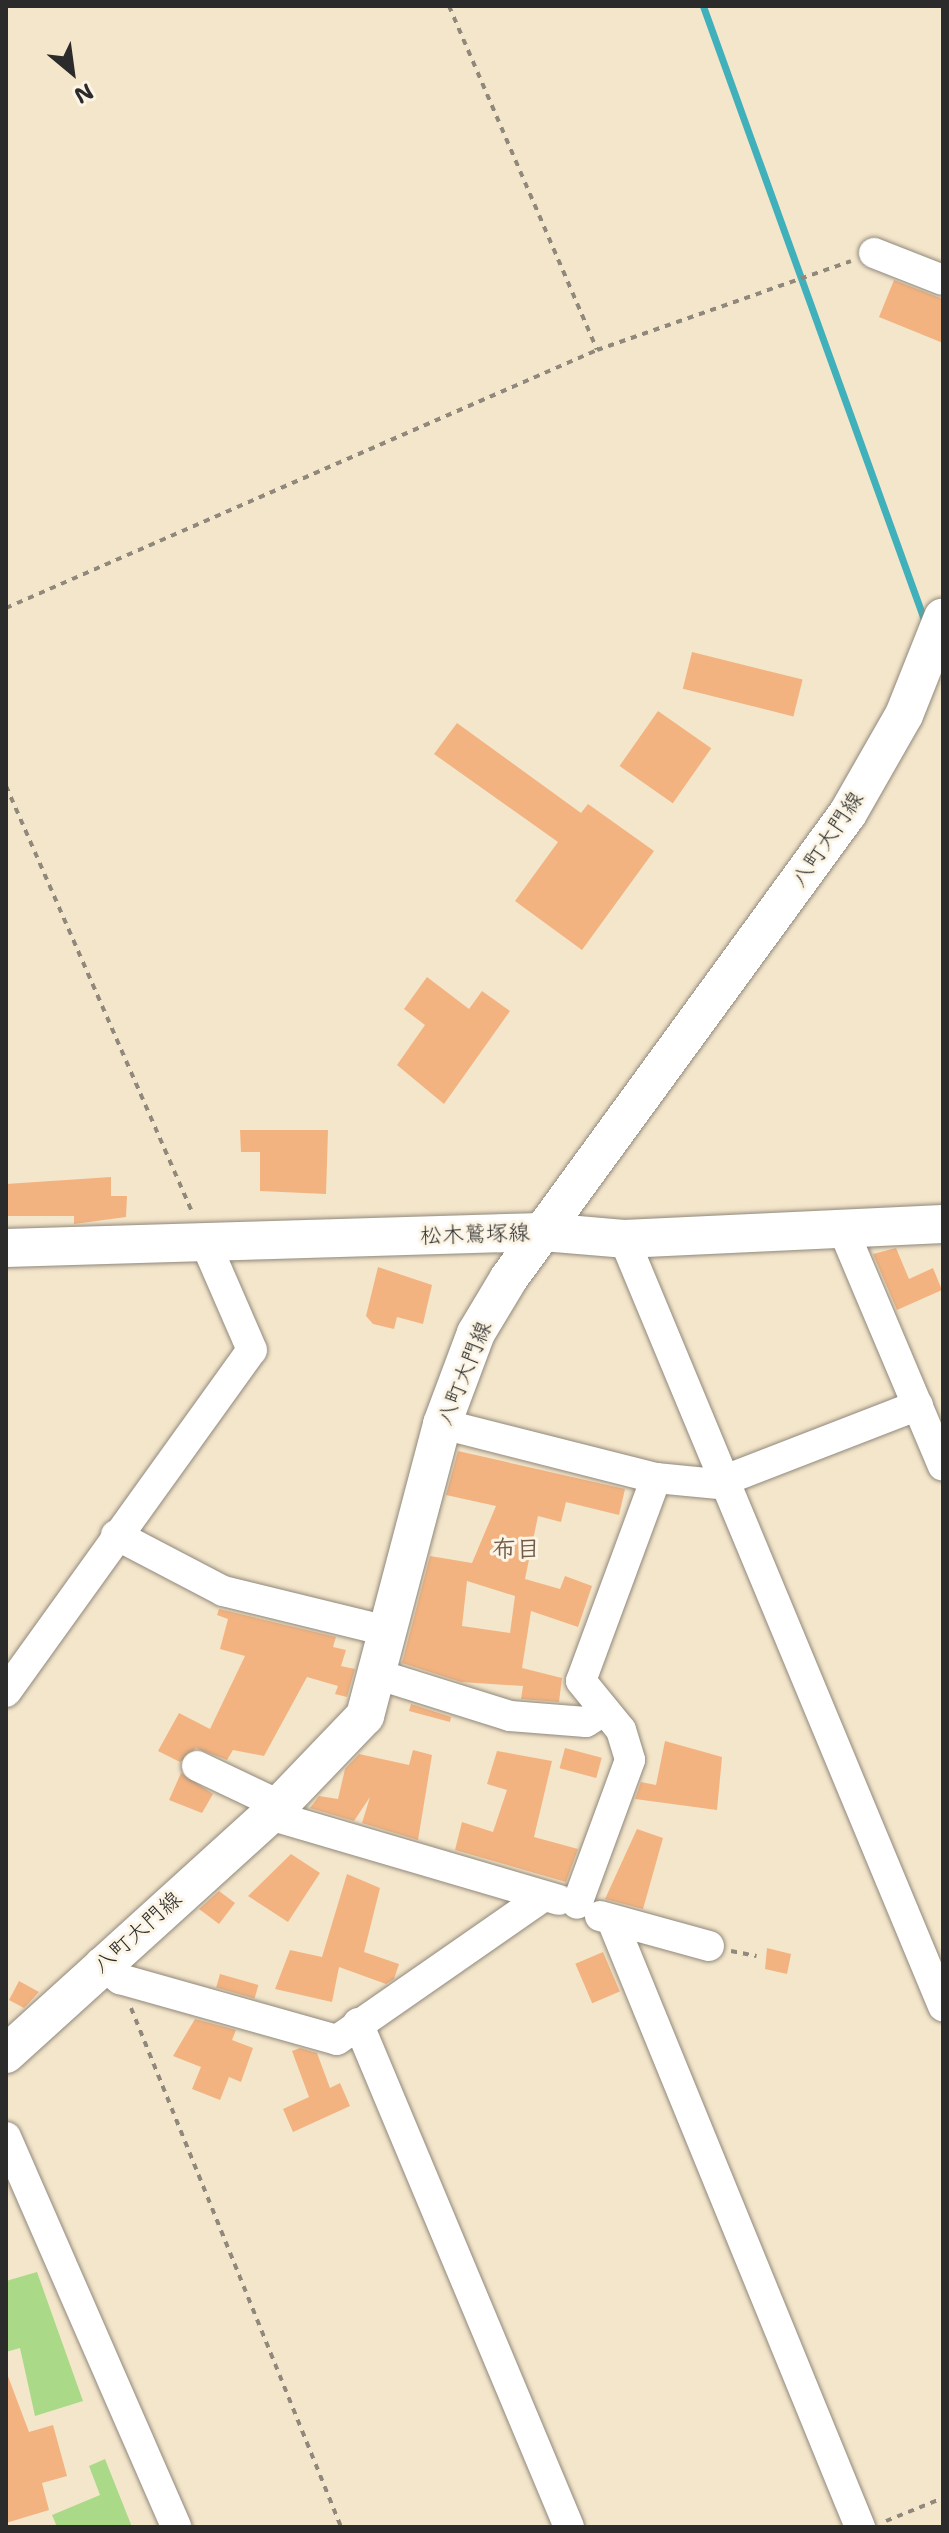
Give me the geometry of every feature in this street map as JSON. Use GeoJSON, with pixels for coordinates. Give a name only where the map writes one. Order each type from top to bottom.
{"type":"FeatureCollection","features":[{"type":"Feature","properties":{"kind":"main road","name":"八町大門線"},"geometry":{"type":"LineString","coordinates":[[6,2054],[110,1971],[275,1810],[365,1716],[442,1424],[476,1333],[543,1232],[848,813],[904,715],[943,617]]}},
{"type":"Feature","properties":{"kind":"main road","name":"松木鷲塚線"},"geometry":{"type":"LineString","coordinates":[[6,1248],[543,1232],[624,1239],[943,1224]]}},
{"type":"Feature","properties":{"kind":"street"},"geometry":{"type":"LineString","coordinates":[[874,253],[943,280]]}},
{"type":"Feature","properties":{"kind":"street"},"geometry":{"type":"LineString","coordinates":[[842,1227],[943,1466]]}},
{"type":"Feature","properties":{"kind":"street"},"geometry":{"type":"LineString","coordinates":[[624,1239],[943,2006]]}},
{"type":"Feature","properties":{"kind":"street"},"geometry":{"type":"LineString","coordinates":[[6,1692],[252,1350],[205,1242]]}},
{"type":"Feature","properties":{"kind":"street"},"geometry":{"type":"LineString","coordinates":[[442,1424],[656,1478],[726,1482],[918,1405]]}},
{"type":"Feature","properties":{"kind":"street"},"geometry":{"type":"LineString","coordinates":[[577,1904],[630,1760],[605,1710],[581,1681],[656,1478]]}},
{"type":"Feature","properties":{"kind":"street"},"geometry":{"type":"LineString","coordinates":[[116,1535],[223,1591],[387,1631]]}},
{"type":"Feature","properties":{"kind":"street"},"geometry":{"type":"LineString","coordinates":[[376,1674],[510,1716],[586,1722],[605,1710]]}},
{"type":"Feature","properties":{"kind":"street"},"geometry":{"type":"LineString","coordinates":[[197,1766],[275,1810],[478,1872],[543,1897],[577,1904],[613,1923],[709,1946]]}},
{"type":"Feature","properties":{"kind":"street"},"geometry":{"type":"LineString","coordinates":[[110,1971],[337,2040],[543,1897]]}},
{"type":"Feature","properties":{"kind":"street"},"geometry":{"type":"LineString","coordinates":[[613,1923],[860,2527]]}},
{"type":"Feature","properties":{"kind":"street"},"geometry":{"type":"LineString","coordinates":[[358,2023],[569,2527]]}},
{"type":"Feature","properties":{"kind":"street"},"geometry":{"type":"LineString","coordinates":[[6,2137],[176,2527]]}},
{"type":"Feature","properties":{"kind":"path"},"geometry":{"type":"LineString","coordinates":[[449,6],[597,350]]}},
{"type":"Feature","properties":{"kind":"path"},"geometry":{"type":"LineString","coordinates":[[6,608],[597,350],[874,253]]}},
{"type":"Feature","properties":{"kind":"path"},"geometry":{"type":"LineString","coordinates":[[6,786],[205,1242]]}},
{"type":"Feature","properties":{"kind":"path"},"geometry":{"type":"LineString","coordinates":[[110,1971],[341,2527]]}},
{"type":"Feature","properties":{"kind":"path"},"geometry":{"type":"LineString","coordinates":[[871,2527],[943,2498]]}},
{"type":"Feature","properties":{"kind":"green space"},"geometry":{"type":"Polygon","coordinates":[[[37,2272],[83,2401],[35,2416],[20,2348],[6,2352],[6,2281],[37,2272]]]}},
{"type":"Feature","properties":{"kind":"green space"},"geometry":{"type":"Polygon","coordinates":[[[105,2459],[132,2527],[57,2527],[52,2515],[100,2495],[89,2466],[105,2459]]]}},
{"type":"Feature","properties":{"kind":"building"},"geometry":{"type":"Polygon","coordinates":[[[894,280],[943,299],[943,343],[879,317],[894,280]]]}},
{"type":"Feature","properties":{"kind":"building"},"geometry":{"type":"Polygon","coordinates":[[[692,652],[803,680],[793,716],[683,689],[692,652]]]}},
{"type":"Feature","properties":{"kind":"building"},"geometry":{"type":"Polygon","coordinates":[[[658,711],[711,748],[673,803],[620,766],[658,711]]]}},
{"type":"Feature","properties":{"kind":"building"},"geometry":{"type":"Polygon","coordinates":[[[457,723],[581,813],[588,804],[654,851],[582,950],[515,901],[558,842],[434,754],[457,723]]]}},
{"type":"Feature","properties":{"kind":"building"},"geometry":{"type":"Polygon","coordinates":[[[427,977],[469,1009],[482,991],[510,1011],[444,1104],[397,1065],[425,1025],[404,1009],[427,977]]]}},
{"type":"Feature","properties":{"kind":"building"},"geometry":{"type":"Polygon","coordinates":[[[240,1130],[328,1130],[326,1194],[260,1191],[260,1152],[241,1152],[240,1130]]]}},
{"type":"Feature","properties":{"kind":"building"},"geometry":{"type":"Polygon","coordinates":[[[111,1177],[111,1196],[127,1196],[126,1217],[74,1224],[74,1216],[6,1216],[6,1184],[111,1177]]]}},
{"type":"Feature","properties":{"kind":"building"},"geometry":{"type":"Polygon","coordinates":[[[896,1248],[909,1279],[933,1268],[942,1290],[897,1310],[873,1254],[896,1248]]]}},
{"type":"Feature","properties":{"kind":"building"},"geometry":{"type":"Polygon","coordinates":[[[378,1267],[432,1285],[423,1324],[397,1317],[394,1329],[373,1324],[366,1316],[378,1267]]]}},
{"type":"Feature","properties":{"kind":"building"},"geometry":{"type":"Polygon","coordinates":[[[458,1451],[625,1489],[619,1515],[566,1502],[561,1522],[538,1516],[525,1579],[560,1589],[565,1576],[592,1586],[578,1627],[531,1611],[522,1668],[562,1678],[559,1702],[521,1699],[523,1686],[461,1682],[402,1663],[430,1556],[472,1563],[496,1506],[446,1495],[458,1451]],[[467,1581],[462,1626],[510,1633],[515,1596],[467,1581]]]}},
{"type":"Feature","properties":{"kind":"building"},"geometry":{"type":"Polygon","coordinates":[[[219,1609],[336,1637],[333,1647],[346,1650],[341,1666],[355,1669],[347,1697],[335,1694],[338,1686],[307,1677],[264,1756],[233,1750],[227,1760],[196,1748],[180,1762],[158,1751],[179,1713],[210,1729],[245,1656],[220,1649],[228,1619],[217,1615],[219,1609]]]}},
{"type":"Feature","properties":{"kind":"building"},"geometry":{"type":"Polygon","coordinates":[[[411,1704],[451,1717],[450,1722],[409,1711],[411,1704]]]}},
{"type":"Feature","properties":{"kind":"building"},"geometry":{"type":"Polygon","coordinates":[[[665,1741],[722,1757],[717,1810],[635,1799],[641,1782],[656,1785],[665,1741]]]}},
{"type":"Feature","properties":{"kind":"building"},"geometry":{"type":"Polygon","coordinates":[[[565,1748],[602,1758],[596,1778],[560,1768],[565,1748]]]}},
{"type":"Feature","properties":{"kind":"building"},"geometry":{"type":"Polygon","coordinates":[[[413,1750],[432,1755],[418,1840],[362,1823],[370,1797],[354,1821],[310,1808],[319,1796],[338,1799],[345,1769],[359,1754],[409,1765],[413,1750]]]}},
{"type":"Feature","properties":{"kind":"building"},"geometry":{"type":"Polygon","coordinates":[[[497,1751],[552,1761],[534,1837],[578,1849],[566,1882],[455,1850],[462,1822],[493,1832],[507,1790],[487,1784],[497,1751]]]}},
{"type":"Feature","properties":{"kind":"building"},"geometry":{"type":"Polygon","coordinates":[[[181,1773],[213,1794],[202,1813],[169,1800],[181,1773]]]}},
{"type":"Feature","properties":{"kind":"building"},"geometry":{"type":"Polygon","coordinates":[[[637,1829],[663,1838],[643,1909],[605,1899],[637,1829]]]}},
{"type":"Feature","properties":{"kind":"building"},"geometry":{"type":"Polygon","coordinates":[[[291,1854],[320,1873],[288,1922],[248,1896],[291,1854]]]}},
{"type":"Feature","properties":{"kind":"building"},"geometry":{"type":"Polygon","coordinates":[[[347,1874],[380,1888],[364,1952],[399,1964],[394,1979],[386,1984],[339,1967],[332,2002],[275,1989],[290,1950],[322,1957],[347,1874]]]}},
{"type":"Feature","properties":{"kind":"building"},"geometry":{"type":"Polygon","coordinates":[[[219,1891],[235,1903],[219,1924],[199,1909],[219,1891]]]}},
{"type":"Feature","properties":{"kind":"building"},"geometry":{"type":"Polygon","coordinates":[[[767,1948],[791,1954],[787,1974],[765,1969],[767,1948]]]}},
{"type":"Feature","properties":{"kind":"building"},"geometry":{"type":"Polygon","coordinates":[[[603,1952],[620,1992],[592,2003],[575,1964],[603,1952]]]}},
{"type":"Feature","properties":{"kind":"building"},"geometry":{"type":"Polygon","coordinates":[[[220,1974],[258,1985],[255,1998],[216,1987],[220,1974]]]}},
{"type":"Feature","properties":{"kind":"building"},"geometry":{"type":"Polygon","coordinates":[[[19,1981],[39,1992],[24,2008],[9,2000],[19,1981]]]}},
{"type":"Feature","properties":{"kind":"building"},"geometry":{"type":"Polygon","coordinates":[[[195,2019],[236,2030],[232,2040],[253,2048],[241,2082],[229,2077],[220,2100],[192,2089],[201,2067],[173,2056],[195,2019]]]}},
{"type":"Feature","properties":{"kind":"building"},"geometry":{"type":"Polygon","coordinates":[[[300,2048],[317,2053],[330,2088],[340,2083],[350,2106],[293,2132],[283,2109],[309,2097],[292,2051],[300,2048]]]}},
{"type":"Feature","properties":{"kind":"building"},"geometry":{"type":"Polygon","coordinates":[[[6,2371],[29,2432],[53,2425],[67,2476],[42,2483],[49,2510],[6,2523],[6,2371]]]}},
{"type":"Feature","properties":{"kind":"waterway"},"geometry":{"type":"LineString","coordinates":[[703,6],[926,625]]}},
{"type":"Feature","properties":{"kind":"district","name":"布目"},"geometry":{"type":"Point","coordinates":[516,1550]}}]}
